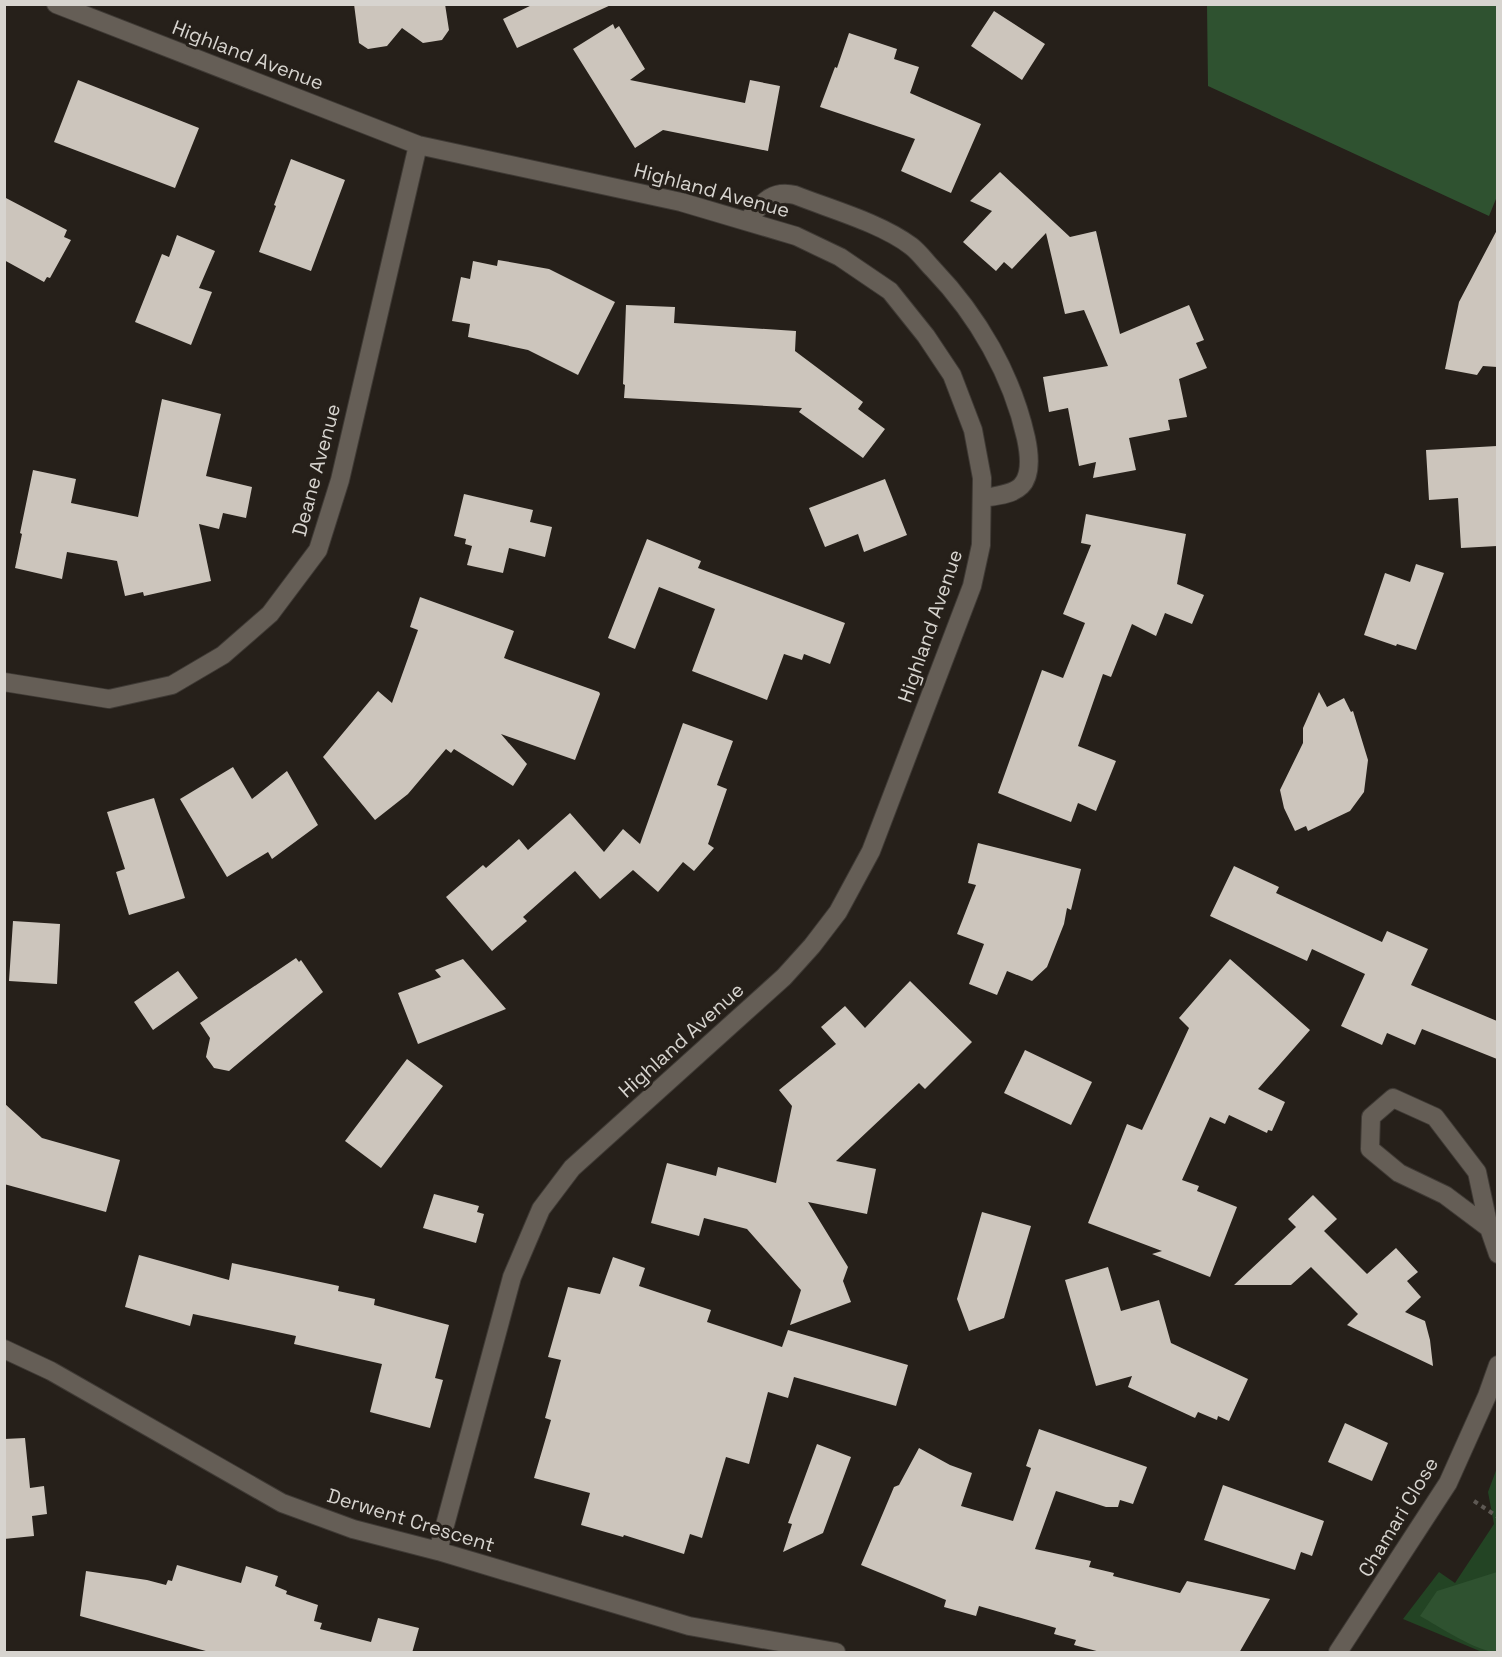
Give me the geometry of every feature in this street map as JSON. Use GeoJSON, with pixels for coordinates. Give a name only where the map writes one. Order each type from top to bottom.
{"type":"FeatureCollection","features":[{"type":"Feature","properties":{"kind":"street","name":"Highland Avenue"},"geometry":{"type":"LineString","coordinates":[[56,4],[418,145],[681,202],[805,240],[840,257],[890,291],[926,336],[952,375],[973,430],[982,478],[982,498],[981,545],[972,586],[871,851],[838,912],[784,977],[572,1168],[541,1209],[512,1277],[438,1551]]}},
{"type":"Feature","properties":{"kind":"street","name":"Deane Avenue"},"geometry":{"type":"LineString","coordinates":[[4,682],[109,699],[172,685],[224,656],[270,614],[318,550],[328,520],[340,480],[418,145]]}},
{"type":"Feature","properties":{"kind":"street"},"geometry":{"type":"LineString","coordinates":[[747,221],[766,198],[787,193],[795,195],[874,225],[911,246],[953,289],[993,349],[1020,408],[1030,453],[1027,474],[1022,485],[1014,491],[982,498]]}},
{"type":"Feature","properties":{"kind":"street"},"geometry":{"type":"LineString","coordinates":[[1488,1228],[1445,1195],[1399,1173],[1370,1149],[1371,1117],[1393,1098],[1435,1117],[1477,1172],[1488,1228],[1497,1254]]}},
{"type":"Feature","properties":{"kind":"street","name":"Derwent Crescent"},"geometry":{"type":"LineString","coordinates":[[4,1348],[51,1371],[282,1503],[353,1528],[689,1626],[836,1653]]}},
{"type":"Feature","properties":{"kind":"street","name":"Chamari Close"},"geometry":{"type":"LineString","coordinates":[[1338,1653],[1448,1483],[1487,1396],[1497,1365]]}},
{"type":"Feature","properties":{"kind":"path"},"geometry":{"type":"LineString","coordinates":[[1474,1502],[1497,1517]]}},
{"type":"Feature","properties":{"kind":"green space"},"geometry":{"type":"Polygon","coordinates":[[[1207,5],[1497,5],[1498,194],[1489,216],[1208,86],[1207,5]]]}},
{"type":"Feature","properties":{"kind":"green space"},"geometry":{"type":"Polygon","coordinates":[[[1497,1468],[1497,1652],[1482,1652],[1403,1619],[1439,1572],[1455,1583],[1494,1524],[1488,1492],[1497,1468]]]}},
{"type":"Feature","properties":{"kind":"green space"},"geometry":{"type":"Polygon","coordinates":[[[1497,1572],[1497,1652],[1469,1644],[1420,1616],[1437,1591],[1497,1572]]]}},
{"type":"Feature","properties":{"kind":"building"},"geometry":{"type":"Polygon","coordinates":[[[354,4],[445,4],[449,30],[442,40],[423,43],[402,28],[387,46],[368,49],[359,43],[354,4]]]}},
{"type":"Feature","properties":{"kind":"building"},"geometry":{"type":"Polygon","coordinates":[[[534,4],[613,4],[517,48],[503,19],[534,4]]]}},
{"type":"Feature","properties":{"kind":"building"},"geometry":{"type":"Polygon","coordinates":[[[994,11],[1045,44],[1022,80],[971,46],[994,11]]]}},
{"type":"Feature","properties":{"kind":"building"},"geometry":{"type":"Polygon","coordinates":[[[613,24],[615,29],[619,26],[645,69],[630,80],[745,103],[750,80],[780,86],[768,151],[663,130],[635,148],[573,49],[613,24]]]}},
{"type":"Feature","properties":{"kind":"building"},"geometry":{"type":"Polygon","coordinates":[[[849,33],[897,49],[894,59],[919,67],[910,93],[981,124],[951,193],[901,171],[915,139],[820,107],[849,33]]]}},
{"type":"Feature","properties":{"kind":"building"},"geometry":{"type":"Polygon","coordinates":[[[78,80],[199,128],[175,188],[54,142],[78,80]]]}},
{"type":"Feature","properties":{"kind":"building"},"geometry":{"type":"Polygon","coordinates":[[[291,159],[345,180],[311,271],[259,252],[291,159]]]}},
{"type":"Feature","properties":{"kind":"building"},"geometry":{"type":"Polygon","coordinates":[[[1000,172],[1070,237],[1096,231],[1120,334],[1189,305],[1204,340],[1196,343],[1207,368],[1179,379],[1187,417],[1168,420],[1170,430],[1129,438],[1136,470],[1093,478],[1096,462],[1079,466],[1068,408],[1049,412],[1043,377],[1108,366],[1084,310],[1065,314],[1046,233],[1012,269],[1004,262],[996,271],[963,242],[992,211],[970,201],[1000,172]]]}},
{"type":"Feature","properties":{"kind":"building"},"geometry":{"type":"Polygon","coordinates":[[[4,197],[67,230],[64,237],[71,240],[50,278],[47,277],[44,282],[4,260],[4,197]]]}},
{"type":"Feature","properties":{"kind":"building"},"geometry":{"type":"Polygon","coordinates":[[[1497,230],[1497,367],[1483,366],[1477,375],[1445,369],[1459,302],[1497,230]]]}},
{"type":"Feature","properties":{"kind":"building"},"geometry":{"type":"Polygon","coordinates":[[[177,235],[215,251],[199,288],[212,292],[191,345],[135,322],[162,254],[169,257],[177,235]]]}},
{"type":"Feature","properties":{"kind":"building"},"geometry":{"type":"Polygon","coordinates":[[[498,260],[549,269],[615,302],[578,375],[528,350],[468,337],[470,324],[452,321],[461,277],[470,279],[473,261],[497,266],[498,260]]]}},
{"type":"Feature","properties":{"kind":"building"},"geometry":{"type":"Polygon","coordinates":[[[626,305],[675,307],[674,323],[796,331],[795,351],[863,402],[858,409],[885,429],[863,458],[799,412],[802,408],[624,398],[626,305]]]}},
{"type":"Feature","properties":{"kind":"building"},"geometry":{"type":"Polygon","coordinates":[[[162,399],[221,414],[206,476],[252,487],[246,518],[223,513],[219,529],[199,524],[211,581],[144,596],[143,592],[125,596],[117,561],[67,552],[62,579],[15,568],[33,470],[76,479],[71,503],[138,517],[162,399]]]}},
{"type":"Feature","properties":{"kind":"building"},"geometry":{"type":"Polygon","coordinates":[[[1497,446],[1497,546],[1461,548],[1458,498],[1429,500],[1426,450],[1497,446]]]}},
{"type":"Feature","properties":{"kind":"building"},"geometry":{"type":"Polygon","coordinates":[[[885,479],[907,535],[864,552],[858,534],[825,547],[809,508],[885,479]]]}},
{"type":"Feature","properties":{"kind":"building"},"geometry":{"type":"Polygon","coordinates":[[[464,494],[533,510],[530,522],[552,527],[545,557],[509,548],[503,573],[467,565],[472,546],[465,544],[466,539],[454,536],[464,494]]]}},
{"type":"Feature","properties":{"kind":"building"},"geometry":{"type":"Polygon","coordinates":[[[1086,514],[1186,534],[1177,584],[1204,595],[1192,624],[1165,613],[1156,636],[1132,624],[1111,677],[1103,674],[1078,746],[1116,761],[1096,811],[1078,803],[1071,822],[998,793],[1042,670],[1063,678],[1085,623],[1063,614],[1091,545],[1081,543],[1086,514]]]}},
{"type":"Feature","properties":{"kind":"building"},"geometry":{"type":"Polygon","coordinates":[[[647,539],[701,561],[698,568],[845,623],[830,664],[804,654],[802,660],[784,654],[767,700],[692,671],[715,609],[659,587],[635,649],[608,638],[647,539]]]}},
{"type":"Feature","properties":{"kind":"building"},"geometry":{"type":"Polygon","coordinates":[[[1416,564],[1444,573],[1416,650],[1364,635],[1385,573],[1410,582],[1416,564]]]}},
{"type":"Feature","properties":{"kind":"building"},"geometry":{"type":"Polygon","coordinates":[[[420,597],[514,631],[504,658],[600,694],[575,760],[501,734],[527,764],[513,786],[454,749],[451,753],[446,749],[408,794],[375,820],[323,757],[378,691],[392,703],[418,630],[410,627],[420,597]]]}},
{"type":"Feature","properties":{"kind":"building"},"geometry":{"type":"Polygon","coordinates":[[[1319,692],[1327,707],[1344,698],[1351,712],[1353,711],[1368,760],[1364,792],[1350,811],[1308,831],[1306,826],[1295,831],[1284,808],[1280,790],[1303,743],[1303,728],[1319,692]]]}},
{"type":"Feature","properties":{"kind":"building"},"geometry":{"type":"Polygon","coordinates":[[[683,723],[733,741],[717,785],[727,789],[708,844],[714,848],[694,871],[683,862],[658,892],[633,870],[600,899],[575,871],[523,917],[527,921],[492,951],[446,897],[483,865],[486,868],[519,839],[528,850],[570,813],[604,852],[623,829],[640,844],[683,723]]]}},
{"type":"Feature","properties":{"kind":"building"},"geometry":{"type":"Polygon","coordinates":[[[233,767],[252,799],[287,771],[318,825],[272,859],[268,852],[227,877],[180,799],[233,767]]]}},
{"type":"Feature","properties":{"kind":"building"},"geometry":{"type":"Polygon","coordinates":[[[154,798],[185,898],[129,915],[116,872],[125,869],[107,812],[154,798]]]}},
{"type":"Feature","properties":{"kind":"building"},"geometry":{"type":"Polygon","coordinates":[[[978,843],[1081,869],[1071,910],[1067,908],[1064,924],[1047,967],[1032,981],[1007,971],[997,995],[969,984],[984,944],[957,934],[976,885],[968,883],[978,843]]]}},
{"type":"Feature","properties":{"kind":"building"},"geometry":{"type":"Polygon","coordinates":[[[1234,866],[1279,887],[1276,893],[1382,942],[1387,931],[1428,949],[1411,985],[1497,1021],[1497,1059],[1422,1029],[1415,1045],[1387,1033],[1382,1045],[1341,1026],[1365,974],[1312,949],[1307,961],[1210,916],[1234,866]]]}},
{"type":"Feature","properties":{"kind":"building"},"geometry":{"type":"Polygon","coordinates":[[[13,921],[60,924],[57,984],[9,981],[13,921]]]}},
{"type":"Feature","properties":{"kind":"building"},"geometry":{"type":"Polygon","coordinates":[[[296,958],[299,962],[301,960],[323,992],[229,1071],[214,1068],[206,1057],[210,1038],[200,1023],[296,958]]]}},
{"type":"Feature","properties":{"kind":"building"},"geometry":{"type":"Polygon","coordinates":[[[463,959],[506,1009],[418,1044],[398,993],[441,977],[435,970],[463,959]]]}},
{"type":"Feature","properties":{"kind":"building"},"geometry":{"type":"Polygon","coordinates":[[[1230,959],[1310,1030],[1258,1089],[1285,1102],[1272,1131],[1268,1130],[1267,1133],[1229,1115],[1225,1124],[1210,1117],[1182,1180],[1199,1186],[1197,1191],[1237,1207],[1210,1277],[1152,1254],[1162,1251],[1088,1223],[1127,1124],[1142,1130],[1189,1028],[1179,1018],[1230,959]]]}},
{"type":"Feature","properties":{"kind":"building"},"geometry":{"type":"Polygon","coordinates":[[[178,971],[198,998],[153,1030],[134,1002],[178,971]]]}},
{"type":"Feature","properties":{"kind":"building"},"geometry":{"type":"Polygon","coordinates":[[[910,981],[972,1042],[925,1089],[919,1083],[836,1161],[876,1169],[867,1214],[808,1202],[848,1267],[843,1281],[851,1302],[790,1325],[801,1290],[747,1229],[704,1218],[699,1236],[651,1223],[667,1163],[716,1176],[718,1167],[776,1183],[792,1106],[779,1090],[836,1044],[821,1027],[845,1006],[865,1028],[910,981]]]}},
{"type":"Feature","properties":{"kind":"building"},"geometry":{"type":"Polygon","coordinates":[[[1025,1050],[1092,1082],[1071,1125],[1004,1093],[1025,1050]]]}},
{"type":"Feature","properties":{"kind":"building"},"geometry":{"type":"Polygon","coordinates":[[[407,1059],[443,1086],[381,1168],[345,1141],[407,1059]]]}},
{"type":"Feature","properties":{"kind":"building"},"geometry":{"type":"Polygon","coordinates":[[[4,1103],[42,1138],[120,1160],[106,1212],[4,1184],[4,1103]]]}},
{"type":"Feature","properties":{"kind":"building"},"geometry":{"type":"Polygon","coordinates":[[[434,1194],[479,1206],[477,1212],[484,1214],[476,1243],[423,1228],[434,1194]]]}},
{"type":"Feature","properties":{"kind":"building"},"geometry":{"type":"Polygon","coordinates":[[[1313,1195],[1337,1219],[1324,1231],[1367,1274],[1396,1248],[1418,1272],[1407,1281],[1421,1297],[1405,1312],[1425,1321],[1433,1366],[1347,1325],[1358,1314],[1311,1267],[1291,1285],[1234,1285],[1296,1227],[1288,1219],[1313,1195]]]}},
{"type":"Feature","properties":{"kind":"building"},"geometry":{"type":"Polygon","coordinates":[[[982,1212],[1031,1226],[1004,1318],[969,1331],[957,1299],[982,1212]]]}},
{"type":"Feature","properties":{"kind":"building"},"geometry":{"type":"Polygon","coordinates":[[[139,1255],[229,1280],[232,1263],[339,1286],[338,1291],[375,1299],[374,1305],[449,1325],[435,1378],[443,1380],[430,1428],[370,1412],[382,1364],[294,1344],[296,1336],[193,1314],[190,1326],[125,1307],[139,1255]]]}},
{"type":"Feature","properties":{"kind":"building"},"geometry":{"type":"Polygon","coordinates":[[[613,1257],[645,1268],[639,1286],[711,1310],[707,1322],[782,1347],[788,1330],[908,1365],[896,1406],[794,1377],[788,1398],[768,1392],[749,1464],[726,1457],[702,1538],[690,1534],[684,1554],[624,1535],[623,1537],[581,1525],[590,1493],[534,1478],[551,1420],[545,1418],[561,1360],[548,1357],[568,1287],[600,1294],[613,1257]]]}},
{"type":"Feature","properties":{"kind":"building"},"geometry":{"type":"Polygon","coordinates":[[[1108,1267],[1121,1311],[1159,1300],[1171,1343],[1248,1379],[1229,1421],[1218,1416],[1217,1420],[1198,1412],[1195,1418],[1128,1387],[1132,1376],[1096,1386],[1065,1280],[1108,1267]]]}},
{"type":"Feature","properties":{"kind":"building"},"geometry":{"type":"Polygon","coordinates":[[[1345,1423],[1388,1443],[1372,1481],[1328,1462],[1345,1423]]]}},
{"type":"Feature","properties":{"kind":"building"},"geometry":{"type":"Polygon","coordinates":[[[1039,1429],[1147,1467],[1133,1504],[1120,1500],[1118,1507],[1106,1507],[1056,1491],[1035,1549],[1091,1561],[1089,1567],[1114,1573],[1113,1576],[1180,1593],[1187,1581],[1270,1599],[1239,1653],[1104,1653],[1074,1645],[1076,1640],[1054,1634],[1056,1628],[979,1606],[976,1616],[944,1607],[946,1600],[861,1565],[894,1487],[899,1485],[919,1448],[950,1465],[972,1473],[961,1506],[1013,1521],[1031,1468],[1026,1466],[1039,1429]]]}},
{"type":"Feature","properties":{"kind":"building"},"geometry":{"type":"Polygon","coordinates":[[[25,1438],[30,1488],[44,1486],[47,1514],[32,1516],[34,1536],[4,1539],[4,1439],[25,1438]]]}},
{"type":"Feature","properties":{"kind":"building"},"geometry":{"type":"Polygon","coordinates":[[[817,1444],[851,1457],[823,1533],[783,1552],[792,1524],[788,1523],[817,1444]]]}},
{"type":"Feature","properties":{"kind":"building"},"geometry":{"type":"Polygon","coordinates":[[[1223,1485],[1324,1521],[1312,1556],[1301,1552],[1295,1570],[1204,1540],[1223,1485]]]}},
{"type":"Feature","properties":{"kind":"building"},"geometry":{"type":"Polygon","coordinates":[[[177,1565],[241,1583],[246,1566],[278,1576],[275,1586],[287,1591],[286,1594],[318,1605],[314,1621],[322,1623],[320,1629],[371,1642],[378,1618],[419,1628],[412,1653],[213,1653],[80,1616],[86,1571],[166,1585],[168,1580],[172,1581],[177,1565]]]}}]}
